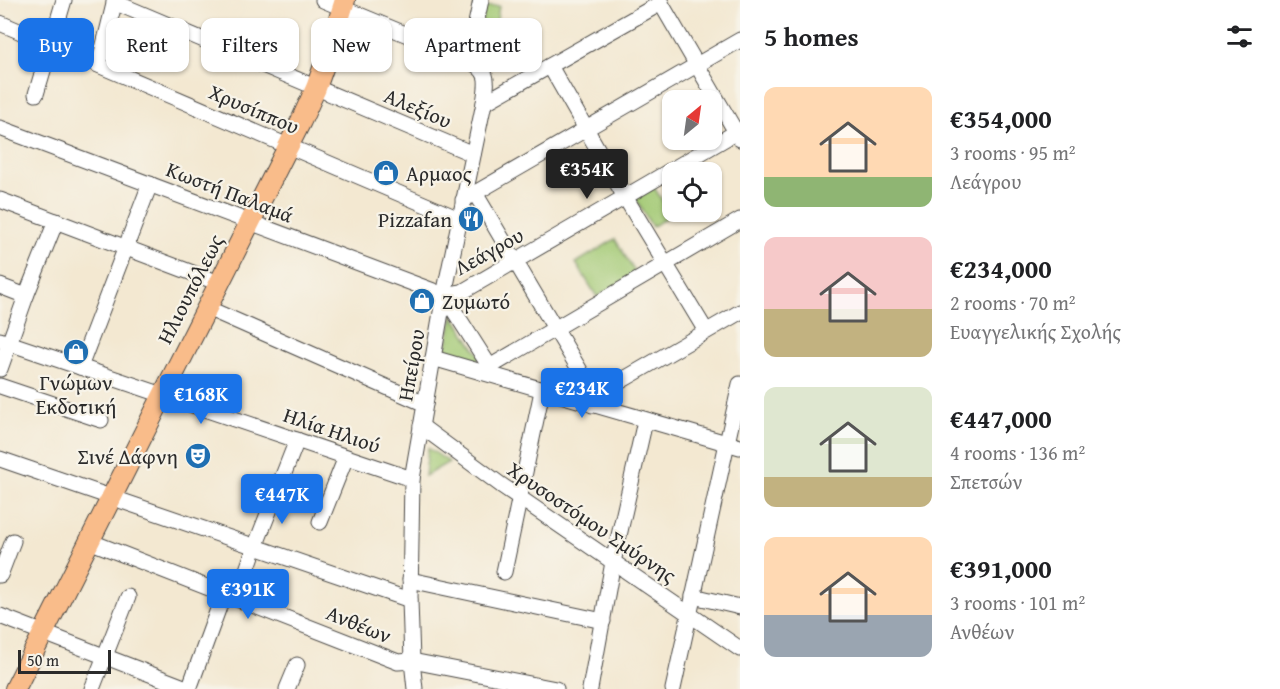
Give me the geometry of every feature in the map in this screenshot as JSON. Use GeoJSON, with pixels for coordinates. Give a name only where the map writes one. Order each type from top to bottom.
{"type":"FeatureCollection","features":[{"type":"Feature","properties":{"kind":"main road","name":"Ηλιουπόλεως"},"geometry":{"type":"LineString","coordinates":[[15,689],[289,146],[316,88],[344,4]]}},
{"type":"Feature","properties":{"kind":"street"},"geometry":{"type":"LineString","coordinates":[[59,18],[64,0]]}},
{"type":"Feature","properties":{"kind":"street"},"geometry":{"type":"LineString","coordinates":[[323,0],[344,4],[404,31]]}},
{"type":"Feature","properties":{"kind":"street"},"geometry":{"type":"LineString","coordinates":[[477,18],[481,0]]}},
{"type":"Feature","properties":{"kind":"street"},"geometry":{"type":"LineString","coordinates":[[99,65],[114,1]]}},
{"type":"Feature","properties":{"kind":"street","name":"Αλεξίου"},"geometry":{"type":"LineString","coordinates":[[114,1],[473,154]]}},
{"type":"Feature","properties":{"kind":"street"},"geometry":{"type":"LineString","coordinates":[[484,103],[660,2],[739,134]]}},
{"type":"Feature","properties":{"kind":"street","name":"Χρυσίππου"},"geometry":{"type":"LineString","coordinates":[[0,23],[18,31]]}},
{"type":"Feature","properties":{"kind":"street"},"geometry":{"type":"LineString","coordinates":[[593,400],[556,328],[515,261],[469,196],[740,40]]}},
{"type":"Feature","properties":{"kind":"street","name":"Χρυσίππου"},"geometry":{"type":"LineString","coordinates":[[94,63],[459,219]]}},
{"type":"Feature","properties":{"kind":"street"},"geometry":{"type":"LineString","coordinates":[[550,66],[664,264],[706,331]]}},
{"type":"Feature","properties":{"kind":"street"},"geometry":{"type":"LineString","coordinates":[[36,94],[43,72]]}},
{"type":"Feature","properties":{"kind":"street","name":"Ηπείρου"},"geometry":{"type":"LineString","coordinates":[[415,689],[410,600],[412,479],[459,219],[469,196],[473,154],[487,81],[484,72]]}},
{"type":"Feature","properties":{"kind":"street","name":"Κωστή Παλαμά"},"geometry":{"type":"LineString","coordinates":[[0,128],[444,296]]}},
{"type":"Feature","properties":{"kind":"street","name":"Λεάγρου"},"geometry":{"type":"LineString","coordinates":[[444,296],[462,292],[739,134]]}},
{"type":"Feature","properties":{"kind":"street"},"geometry":{"type":"LineString","coordinates":[[80,367],[150,184]]}},
{"type":"Feature","properties":{"kind":"street"},"geometry":{"type":"LineString","coordinates":[[0,200],[219,283]]}},
{"type":"Feature","properties":{"kind":"street"},"geometry":{"type":"LineString","coordinates":[[486,369],[740,220]]}},
{"type":"Feature","properties":{"kind":"street"},"geometry":{"type":"LineString","coordinates":[[0,369],[4,341],[26,296],[56,221]]}},
{"type":"Feature","properties":{"kind":"street"},"geometry":{"type":"LineString","coordinates":[[0,286],[26,296]]}},
{"type":"Feature","properties":{"kind":"street"},"geometry":{"type":"LineString","coordinates":[[444,296],[486,369]]}},
{"type":"Feature","properties":{"kind":"street"},"geometry":{"type":"LineString","coordinates":[[207,308],[425,404]]}},
{"type":"Feature","properties":{"kind":"street"},"geometry":{"type":"LineString","coordinates":[[593,400],[740,312]]}},
{"type":"Feature","properties":{"kind":"street","name":"Ηλία Ηλιού"},"geometry":{"type":"LineString","coordinates":[[4,341],[412,479]]}},
{"type":"Feature","properties":{"kind":"street"},"geometry":{"type":"LineString","coordinates":[[433,358],[486,369],[542,391],[593,400],[645,421],[733,446]]}},
{"type":"Feature","properties":{"kind":"street"},"geometry":{"type":"LineString","coordinates":[[673,689],[693,596],[733,446],[740,384]]}},
{"type":"Feature","properties":{"kind":"street"},"geometry":{"type":"LineString","coordinates":[[0,387],[101,420]]}},
{"type":"Feature","properties":{"kind":"street"},"geometry":{"type":"LineString","coordinates":[[504,572],[542,391]]}},
{"type":"Feature","properties":{"kind":"street"},"geometry":{"type":"LineString","coordinates":[[590,689],[613,562],[645,421]]}},
{"type":"Feature","properties":{"kind":"street","name":"Χρυσοστόμου Σμύρνης"},"geometry":{"type":"LineString","coordinates":[[421,426],[519,498],[740,649]]}},
{"type":"Feature","properties":{"kind":"street"},"geometry":{"type":"LineString","coordinates":[[0,616],[189,689],[230,596],[255,547],[297,440]]}},
{"type":"Feature","properties":{"kind":"street"},"geometry":{"type":"LineString","coordinates":[[320,522],[346,457]]}},
{"type":"Feature","properties":{"kind":"street"},"geometry":{"type":"LineString","coordinates":[[0,459],[410,600]]}},
{"type":"Feature","properties":{"kind":"street","name":"Ανθέων"},"geometry":{"type":"LineString","coordinates":[[89,541],[398,662],[412,661],[556,689]]}},
{"type":"Feature","properties":{"kind":"street"},"geometry":{"type":"LineString","coordinates":[[0,575],[13,542]]}},
{"type":"Feature","properties":{"kind":"street"},"geometry":{"type":"LineString","coordinates":[[410,580],[603,621]]}},
{"type":"Feature","properties":{"kind":"street"},"geometry":{"type":"LineString","coordinates":[[693,596],[740,607]]}},
{"type":"Feature","properties":{"kind":"street"},"geometry":{"type":"LineString","coordinates":[[92,689],[128,597]]}},
{"type":"Feature","properties":{"kind":"street"},"geometry":{"type":"LineString","coordinates":[[287,689],[297,665]]}},
{"type":"Feature","properties":{"kind":"green space"},"geometry":{"type":"Polygon","coordinates":[[[499,6],[497,18],[483,18],[484,7],[499,6]]]}},
{"type":"Feature","properties":{"kind":"green space"},"geometry":{"type":"Polygon","coordinates":[[[654,187],[662,200],[662,221],[652,227],[635,198],[654,187]]]}},
{"type":"Feature","properties":{"kind":"green space"},"geometry":{"type":"Polygon","coordinates":[[[615,239],[636,274],[597,297],[576,263],[615,239]]]}},
{"type":"Feature","properties":{"kind":"green space"},"geometry":{"type":"Polygon","coordinates":[[[453,315],[481,358],[472,363],[445,354],[453,315]]]}},
{"type":"Feature","properties":{"kind":"green space"},"geometry":{"type":"Polygon","coordinates":[[[428,448],[449,462],[425,476],[428,448]]]}},
{"type":"Feature","properties":{"kind":"place","name":"Αρμαος"},"geometry":{"type":"Point","coordinates":[386,173]}},
{"type":"Feature","properties":{"kind":"place","name":"Pizzafan"},"geometry":{"type":"Point","coordinates":[471,219]}},
{"type":"Feature","properties":{"kind":"place","name":"Ζυμωτό"},"geometry":{"type":"Point","coordinates":[422,301]}},
{"type":"Feature","properties":{"kind":"place","name":"Γνώμων Εκδοτική"},"geometry":{"type":"Point","coordinates":[76,352]}},
{"type":"Feature","properties":{"kind":"place","name":"Σινέ Δάφνη"},"geometry":{"type":"Point","coordinates":[198,456]}}]}
